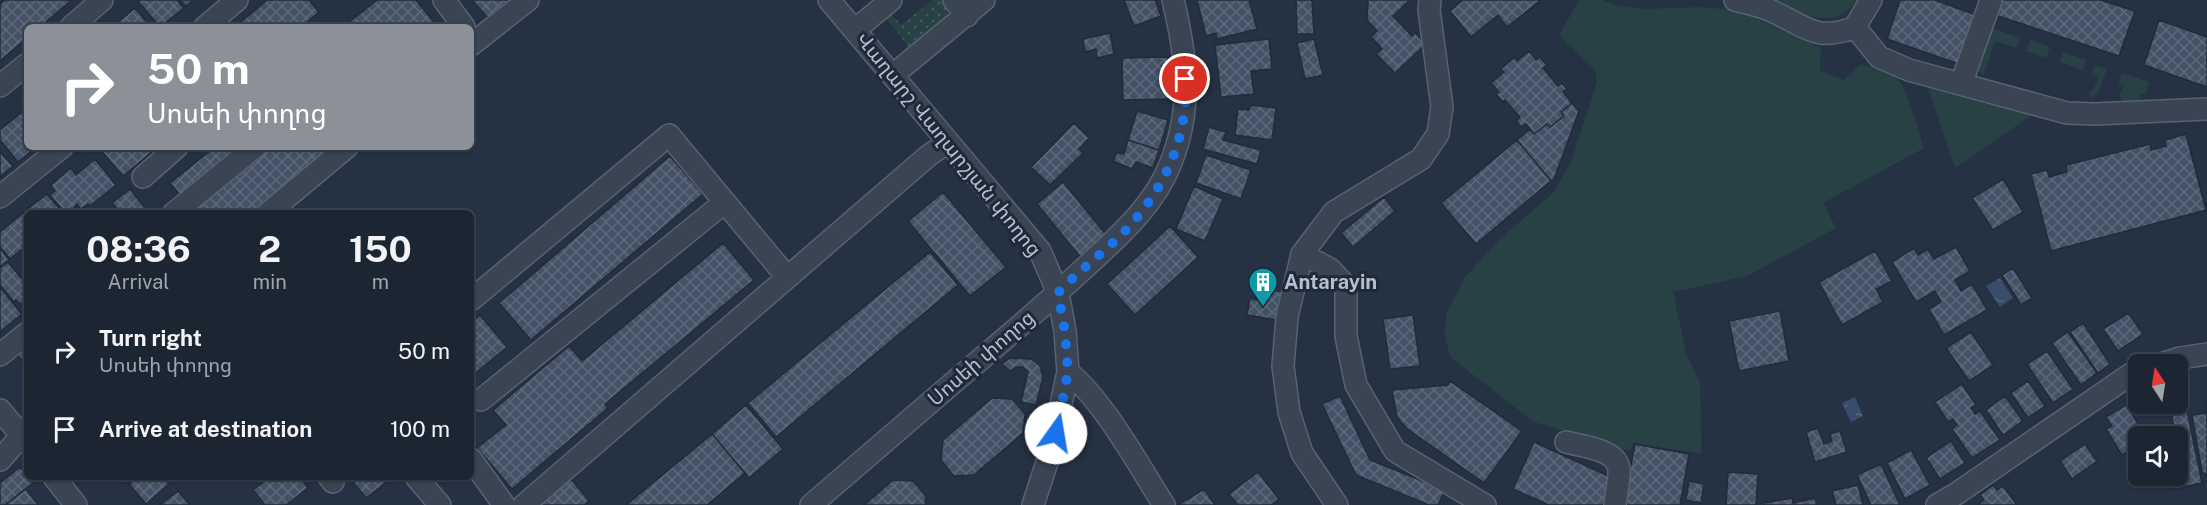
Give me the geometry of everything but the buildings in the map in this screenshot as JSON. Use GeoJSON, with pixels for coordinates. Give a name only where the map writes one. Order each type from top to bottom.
{"type":"FeatureCollection","features":[{"type":"Feature","properties":{"kind":"street"},"geometry":{"type":"LineString","coordinates":[[74,24],[102,0]]}},
{"type":"Feature","properties":{"kind":"street"},"geometry":{"type":"LineString","coordinates":[[209,24],[237,0]]}},
{"type":"Feature","properties":{"kind":"street"},"geometry":{"type":"LineString","coordinates":[[444,0],[461,24]]}},
{"type":"Feature","properties":{"kind":"street"},"geometry":{"type":"LineString","coordinates":[[474,34],[528,0]]}},
{"type":"Feature","properties":{"kind":"street","name":"Վաղարշ Վաղարշյան փողոց"},"geometry":{"type":"LineString","coordinates":[[830,0],[1040,251],[1058,293],[1065,332],[1068,372],[1051,450],[1031,504]]}},
{"type":"Feature","properties":{"kind":"street"},"geometry":{"type":"LineString","coordinates":[[855,30],[891,0]]}},
{"type":"Feature","properties":{"kind":"street"},"geometry":{"type":"LineString","coordinates":[[893,75],[960,8],[984,0]]}},
{"type":"Feature","properties":{"kind":"street","name":"Սոսեի փողոց"},"geometry":{"type":"LineString","coordinates":[[811,505],[1058,293],[1126,230],[1163,181],[1183,124],[1186,96],[1185,61],[1173,0]]}},
{"type":"Feature","properties":{"kind":"street"},"geometry":{"type":"LineString","coordinates":[[1337,505],[1302,453],[1289,412],[1283,366],[1286,327],[1302,254],[1334,212],[1421,159],[1438,134],[1442,107],[1429,10],[1430,0]]}},
{"type":"Feature","properties":{"kind":"street"},"geometry":{"type":"LineString","coordinates":[[1735,0],[1767,9],[1798,26],[1823,34],[1839,34],[1855,27],[1871,0]]}},
{"type":"Feature","properties":{"kind":"street"},"geometry":{"type":"LineString","coordinates":[[1962,84],[1991,0]]}},
{"type":"Feature","properties":{"kind":"street"},"geometry":{"type":"LineString","coordinates":[[1855,27],[1879,57],[1910,70],[2067,113],[2207,109]]}},
{"type":"Feature","properties":{"kind":"street"},"geometry":{"type":"LineString","coordinates":[[0,86],[24,68]]}},
{"type":"Feature","properties":{"kind":"street"},"geometry":{"type":"LineString","coordinates":[[474,298],[669,135],[787,277]]}},
{"type":"Feature","properties":{"kind":"street"},"geometry":{"type":"LineString","coordinates":[[524,505],[928,156],[948,142]]}},
{"type":"Feature","properties":{"kind":"street"},"geometry":{"type":"LineString","coordinates":[[0,197],[58,150]]}},
{"type":"Feature","properties":{"kind":"street"},"geometry":{"type":"LineString","coordinates":[[143,177],[174,150]]}},
{"type":"Feature","properties":{"kind":"street"},"geometry":{"type":"LineString","coordinates":[[178,210],[251,150]]}},
{"type":"Feature","properties":{"kind":"street"},"geometry":{"type":"LineString","coordinates":[[272,210],[343,150]]}},
{"type":"Feature","properties":{"kind":"street"},"geometry":{"type":"LineString","coordinates":[[481,400],[725,202]]}},
{"type":"Feature","properties":{"kind":"street"},"geometry":{"type":"LineString","coordinates":[[1302,254],[1330,269],[1346,286],[1346,336],[1356,385],[1395,451],[1485,505]]}},
{"type":"Feature","properties":{"kind":"street"},"geometry":{"type":"LineString","coordinates":[[0,355],[24,335]]}},
{"type":"Feature","properties":{"kind":"street"},"geometry":{"type":"LineString","coordinates":[[2188,357],[2207,354]]}},
{"type":"Feature","properties":{"kind":"street"},"geometry":{"type":"LineString","coordinates":[[1068,372],[1079,381],[1099,406],[1164,505]]}},
{"type":"Feature","properties":{"kind":"street"},"geometry":{"type":"LineString","coordinates":[[1937,505],[2128,376]]}},
{"type":"Feature","properties":{"kind":"street"},"geometry":{"type":"LineString","coordinates":[[0,460],[17,424]]}},
{"type":"Feature","properties":{"kind":"street"},"geometry":{"type":"LineString","coordinates":[[1566,442],[1611,455],[1617,461],[1619,471],[1614,505]]}},
{"type":"Feature","properties":{"kind":"street"},"geometry":{"type":"LineString","coordinates":[[474,463],[504,505]]}},
{"type":"Feature","properties":{"kind":"street"},"geometry":{"type":"LineString","coordinates":[[56,480],[76,505]]}},
{"type":"Feature","properties":{"kind":"street"},"geometry":{"type":"LineString","coordinates":[[419,480],[440,505]]}},
{"type":"Feature","properties":{"kind":"green space"},"geometry":{"type":"Polygon","coordinates":[[[933,0],[946,0],[958,14],[912,51],[886,18],[891,14],[901,25],[933,0]]]}},
{"type":"Feature","properties":{"kind":"green space"},"geometry":{"type":"Polygon","coordinates":[[[1579,0],[1602,0],[1615,5],[1645,9],[1702,7],[1741,11],[1821,48],[1820,71],[1844,80],[1861,64],[1888,73],[1896,78],[1904,90],[1924,148],[1823,203],[1836,228],[1747,276],[1673,292],[1687,356],[1700,382],[1702,454],[1633,443],[1630,451],[1534,422],[1450,357],[1445,337],[1446,314],[1465,277],[1501,238],[1553,193],[1571,162],[1597,82],[1595,70],[1559,35],[1579,0]]]}},
{"type":"Feature","properties":{"kind":"green space"},"geometry":{"type":"Polygon","coordinates":[[[1770,0],[1857,0],[1848,10],[1838,16],[1815,18],[1770,0]]]}},
{"type":"Feature","properties":{"kind":"green space"},"geometry":{"type":"Polygon","coordinates":[[[1991,28],[2020,38],[2016,48],[1995,41],[1984,74],[1977,71],[1991,28]]]}},
{"type":"Feature","properties":{"kind":"green space"},"geometry":{"type":"Polygon","coordinates":[[[2030,40],[2050,47],[2046,58],[2026,51],[2030,40]]]}},
{"type":"Feature","properties":{"kind":"green space"},"geometry":{"type":"Polygon","coordinates":[[[2063,52],[2086,60],[2083,70],[2060,62],[2063,52]]]}},
{"type":"Feature","properties":{"kind":"green space"},"geometry":{"type":"Polygon","coordinates":[[[2095,65],[2107,69],[2098,94],[2091,98],[2088,93],[2094,89],[2098,77],[2092,74],[2095,65]]]}},
{"type":"Feature","properties":{"kind":"green space"},"geometry":{"type":"Polygon","coordinates":[[[2122,73],[2149,82],[2146,94],[2141,93],[2138,102],[2123,101],[2119,96],[2123,86],[2118,85],[2122,73]]]}},
{"type":"Feature","properties":{"kind":"green space"},"geometry":{"type":"Polygon","coordinates":[[[1926,82],[2036,112],[1955,168],[1926,82]]]}},
{"type":"Feature","properties":{"kind":"water"},"geometry":{"type":"Polygon","coordinates":[[[2000,278],[2013,298],[2000,307],[1986,286],[2000,278]]]}},
{"type":"Feature","properties":{"kind":"water"},"geometry":{"type":"Polygon","coordinates":[[[1855,397],[1863,416],[1851,422],[1842,403],[1855,397]]]}},
{"type":"Feature","properties":{"kind":"place","name":"Antarayin"},"geometry":{"type":"Point","coordinates":[1263,308]}},
{"type":"Feature","properties":{"kind":"route"},"geometry":{"type":"LineString","coordinates":[[1056,433],[1068,372],[1065,332],[1058,293],[1126,230],[1163,181],[1178,145],[1183,124],[1185,79]]}}]}
